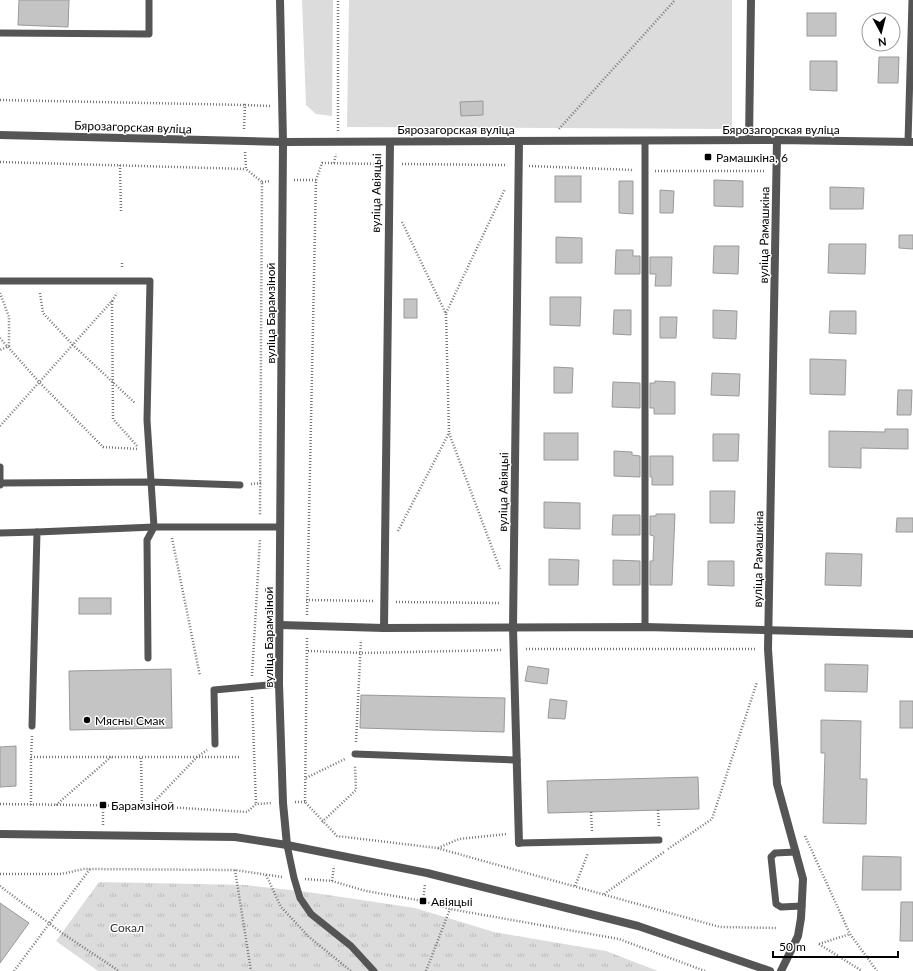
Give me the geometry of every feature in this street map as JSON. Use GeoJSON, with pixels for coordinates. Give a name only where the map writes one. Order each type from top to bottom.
{"type":"FeatureCollection","features":[{"type":"Feature","properties":{"kind":"street","name":"вуліца Барамзіной"},"geometry":{"type":"LineString","coordinates":[[280,0],[283,180],[279,684],[283,803],[287,845]]}},
{"type":"Feature","properties":{"kind":"street"},"geometry":{"type":"LineString","coordinates":[[749,140],[750,0]]}},
{"type":"Feature","properties":{"kind":"street","name":"Бярозагорская вуліца"},"geometry":{"type":"LineString","coordinates":[[0,135],[244,142],[777,140],[911,142]]}},
{"type":"Feature","properties":{"kind":"street","name":"вуліца Рамашкіна"},"geometry":{"type":"LineString","coordinates":[[777,140],[768,649],[777,784],[803,879],[802,906],[798,936],[781,971]]}},
{"type":"Feature","properties":{"kind":"street","name":"вуліца Авіяцыі"},"geometry":{"type":"LineString","coordinates":[[519,141],[513,628],[519,843]]}},
{"type":"Feature","properties":{"kind":"street","name":"вуліца Авіяцыі"},"geometry":{"type":"LineString","coordinates":[[384,628],[388,164],[390,142]]}},
{"type":"Feature","properties":{"kind":"street"},"geometry":{"type":"LineString","coordinates":[[280,625],[384,628],[645,627],[913,634]]}},
{"type":"Feature","properties":{"kind":"street"},"geometry":{"type":"LineString","coordinates":[[0,834],[103,834],[235,837],[287,845],[427,873],[638,926],[770,971]]}},
{"type":"Feature","properties":{"kind":"lane"},"geometry":{"type":"LineString","coordinates":[[0,33],[149,34],[149,0]]}},
{"type":"Feature","properties":{"kind":"lane"},"geometry":{"type":"LineString","coordinates":[[911,142],[912,0]]}},
{"type":"Feature","properties":{"kind":"lane"},"geometry":{"type":"LineString","coordinates":[[645,141],[645,627]]}},
{"type":"Feature","properties":{"kind":"lane"},"geometry":{"type":"LineString","coordinates":[[0,280],[150,281],[147,414],[154,527],[147,540],[148,658]]}},
{"type":"Feature","properties":{"kind":"lane"},"geometry":{"type":"LineString","coordinates":[[0,467],[0,484],[151,482],[240,485]]}},
{"type":"Feature","properties":{"kind":"lane"},"geometry":{"type":"LineString","coordinates":[[0,533],[154,527],[280,528]]}},
{"type":"Feature","properties":{"kind":"lane"},"geometry":{"type":"LineString","coordinates":[[32,726],[37,532]]}},
{"type":"Feature","properties":{"kind":"lane"},"geometry":{"type":"LineString","coordinates":[[215,744],[214,690],[279,684]]}},
{"type":"Feature","properties":{"kind":"lane"},"geometry":{"type":"LineString","coordinates":[[355,754],[517,760]]}},
{"type":"Feature","properties":{"kind":"lane"},"geometry":{"type":"LineString","coordinates":[[519,843],[659,840]]}},
{"type":"Feature","properties":{"kind":"lane"},"geometry":{"type":"LineString","coordinates":[[287,845],[300,898],[311,914],[351,946],[374,971]]}},
{"type":"Feature","properties":{"kind":"lane"},"geometry":{"type":"LineString","coordinates":[[796,852],[775,853],[771,857],[776,904],[780,907],[802,906]]}},
{"type":"Feature","properties":{"kind":"path"},"geometry":{"type":"LineString","coordinates":[[334,163],[338,142],[338,0]]}},
{"type":"Feature","properties":{"kind":"path"},"geometry":{"type":"LineString","coordinates":[[548,140],[675,0]]}},
{"type":"Feature","properties":{"kind":"path"},"geometry":{"type":"LineString","coordinates":[[0,100],[282,107]]}},
{"type":"Feature","properties":{"kind":"path"},"geometry":{"type":"LineString","coordinates":[[245,105],[244,142],[246,169]]}},
{"type":"Feature","properties":{"kind":"path"},"geometry":{"type":"LineString","coordinates":[[0,162],[246,169],[262,182],[283,180],[316,180]]}},
{"type":"Feature","properties":{"kind":"path"},"geometry":{"type":"LineString","coordinates":[[777,171],[646,171],[518,165],[322,163],[316,180],[306,600],[308,651],[305,802],[322,822],[337,836],[437,848],[720,927],[778,928]]}},
{"type":"Feature","properties":{"kind":"path"},"geometry":{"type":"LineString","coordinates":[[120,165],[121,212]]}},
{"type":"Feature","properties":{"kind":"path"},"geometry":{"type":"LineString","coordinates":[[256,804],[252,686],[260,528],[262,182]]}},
{"type":"Feature","properties":{"kind":"path"},"geometry":{"type":"LineString","coordinates":[[446,314],[506,184]]}},
{"type":"Feature","properties":{"kind":"path"},"geometry":{"type":"LineString","coordinates":[[402,222],[446,314],[449,434],[502,574]]}},
{"type":"Feature","properties":{"kind":"path"},"geometry":{"type":"LineString","coordinates":[[0,426],[112,301],[123,282],[122,263]]}},
{"type":"Feature","properties":{"kind":"path"},"geometry":{"type":"LineString","coordinates":[[39,281],[43,313],[73,345],[147,414]]}},
{"type":"Feature","properties":{"kind":"path"},"geometry":{"type":"LineString","coordinates":[[0,293],[9,318],[9,346]]}},
{"type":"Feature","properties":{"kind":"path"},"geometry":{"type":"LineString","coordinates":[[0,338],[9,346],[40,383],[103,447],[140,450],[113,419],[112,301]]}},
{"type":"Feature","properties":{"kind":"path"},"geometry":{"type":"LineString","coordinates":[[0,350],[9,346]]}},
{"type":"Feature","properties":{"kind":"path"},"geometry":{"type":"LineString","coordinates":[[395,536],[449,434]]}},
{"type":"Feature","properties":{"kind":"path"},"geometry":{"type":"LineString","coordinates":[[170,528],[200,676]]}},
{"type":"Feature","properties":{"kind":"path"},"geometry":{"type":"LineString","coordinates":[[306,600],[514,603]]}},
{"type":"Feature","properties":{"kind":"path"},"geometry":{"type":"LineString","coordinates":[[322,822],[356,790],[355,754],[362,653],[361,627]]}},
{"type":"Feature","properties":{"kind":"path"},"geometry":{"type":"LineString","coordinates":[[308,651],[362,653],[514,649],[768,649]]}},
{"type":"Feature","properties":{"kind":"path"},"geometry":{"type":"LineString","coordinates":[[603,894],[712,818],[759,678]]}},
{"type":"Feature","properties":{"kind":"path"},"geometry":{"type":"LineString","coordinates":[[31,805],[32,726]]}},
{"type":"Feature","properties":{"kind":"path"},"geometry":{"type":"LineString","coordinates":[[150,806],[197,757],[215,744]]}},
{"type":"Feature","properties":{"kind":"path"},"geometry":{"type":"LineString","coordinates":[[306,778],[355,754]]}},
{"type":"Feature","properties":{"kind":"path"},"geometry":{"type":"LineString","coordinates":[[31,757],[240,757]]}},
{"type":"Feature","properties":{"kind":"path"},"geometry":{"type":"LineString","coordinates":[[55,805],[111,758]]}},
{"type":"Feature","properties":{"kind":"path"},"geometry":{"type":"LineString","coordinates":[[141,758],[142,805]]}},
{"type":"Feature","properties":{"kind":"path"},"geometry":{"type":"LineString","coordinates":[[0,804],[142,805],[236,812]]}},
{"type":"Feature","properties":{"kind":"path"},"geometry":{"type":"LineString","coordinates":[[103,805],[103,834]]}},
{"type":"Feature","properties":{"kind":"path"},"geometry":{"type":"LineString","coordinates":[[575,886],[592,842],[591,812]]}},
{"type":"Feature","properties":{"kind":"path"},"geometry":{"type":"LineString","coordinates":[[790,832],[800,825],[850,934],[876,971]]}},
{"type":"Feature","properties":{"kind":"path"},"geometry":{"type":"LineString","coordinates":[[437,848],[459,839],[519,833]]}},
{"type":"Feature","properties":{"kind":"path"},"geometry":{"type":"LineString","coordinates":[[0,874],[61,874],[90,869],[235,870],[251,971]]}},
{"type":"Feature","properties":{"kind":"path"},"geometry":{"type":"LineString","coordinates":[[14,971],[90,869]]}},
{"type":"Feature","properties":{"kind":"path"},"geometry":{"type":"LineString","coordinates":[[423,901],[427,873]]}},
{"type":"Feature","properties":{"kind":"path"},"geometry":{"type":"LineString","coordinates":[[266,875],[281,908],[309,937],[351,971]]}},
{"type":"Feature","properties":{"kind":"path"},"geometry":{"type":"LineString","coordinates":[[332,881],[366,891],[423,901],[450,908],[619,939],[705,971]]}},
{"type":"Feature","properties":{"kind":"path"},"geometry":{"type":"LineString","coordinates":[[0,886],[50,924],[118,971]]}},
{"type":"Feature","properties":{"kind":"path"},"geometry":{"type":"LineString","coordinates":[[426,971],[450,908]]}},
{"type":"Feature","properties":{"kind":"path"},"geometry":{"type":"LineString","coordinates":[[850,934],[819,944],[862,971]]}},
{"type":"Feature","properties":{"kind":"green space"},"geometry":{"type":"Polygon","coordinates":[[[302,0],[333,0],[332,116],[316,114],[306,105],[302,0]]]}},
{"type":"Feature","properties":{"kind":"green space"},"geometry":{"type":"Polygon","coordinates":[[[349,0],[732,0],[732,129],[347,127],[349,0]]]}},
{"type":"Feature","properties":{"kind":"green space","name":"Сокал"},"geometry":{"type":"Polygon","coordinates":[[[99,882],[246,885],[308,892],[415,908],[494,932],[606,951],[658,971],[98,971],[56,941],[99,882]]]}},
{"type":"Feature","properties":{"kind":"building"},"geometry":{"type":"Polygon","coordinates":[[[19,0],[69,0],[68,27],[18,25],[19,0]]]}},
{"type":"Feature","properties":{"kind":"building"},"geometry":{"type":"Polygon","coordinates":[[[807,13],[836,13],[836,36],[807,36],[807,13]]]}},
{"type":"Feature","properties":{"kind":"building"},"geometry":{"type":"Polygon","coordinates":[[[879,57],[899,57],[898,83],[878,83],[879,57]]]}},
{"type":"Feature","properties":{"kind":"building"},"geometry":{"type":"Polygon","coordinates":[[[810,61],[837,61],[837,91],[810,90],[810,61]]]}},
{"type":"Feature","properties":{"kind":"building"},"geometry":{"type":"Polygon","coordinates":[[[483,101],[483,115],[461,116],[460,102],[483,101]]]}},
{"type":"Feature","properties":{"kind":"building"},"geometry":{"type":"Polygon","coordinates":[[[555,176],[581,176],[581,202],[555,202],[555,176]]]}},
{"type":"Feature","properties":{"kind":"building"},"geometry":{"type":"Polygon","coordinates":[[[714,180],[743,181],[743,207],[714,206],[714,180]]]}},
{"type":"Feature","properties":{"kind":"building"},"geometry":{"type":"Polygon","coordinates":[[[619,181],[633,181],[633,214],[619,213],[619,181]]]}},
{"type":"Feature","properties":{"kind":"building"},"geometry":{"type":"Polygon","coordinates":[[[830,187],[864,188],[863,209],[830,209],[830,187]]]}},
{"type":"Feature","properties":{"kind":"building"},"geometry":{"type":"Polygon","coordinates":[[[660,190],[674,191],[673,213],[660,213],[660,190]]]}},
{"type":"Feature","properties":{"kind":"building"},"geometry":{"type":"Polygon","coordinates":[[[899,235],[913,235],[913,249],[899,248],[899,235]]]}},
{"type":"Feature","properties":{"kind":"building"},"geometry":{"type":"Polygon","coordinates":[[[556,237],[582,238],[582,263],[556,263],[556,237]]]}},
{"type":"Feature","properties":{"kind":"building"},"geometry":{"type":"Polygon","coordinates":[[[829,244],[866,244],[865,274],[828,273],[829,244]]]}},
{"type":"Feature","properties":{"kind":"building"},"geometry":{"type":"Polygon","coordinates":[[[714,246],[739,246],[738,274],[713,273],[714,246]]]}},
{"type":"Feature","properties":{"kind":"building"},"geometry":{"type":"Polygon","coordinates":[[[616,250],[633,250],[633,256],[640,256],[640,274],[615,274],[616,250]]]}},
{"type":"Feature","properties":{"kind":"building"},"geometry":{"type":"Polygon","coordinates":[[[650,257],[672,257],[671,286],[655,286],[656,274],[650,274],[650,257]]]}},
{"type":"Feature","properties":{"kind":"building"},"geometry":{"type":"Polygon","coordinates":[[[550,297],[581,297],[580,326],[550,325],[550,297]]]}},
{"type":"Feature","properties":{"kind":"building"},"geometry":{"type":"Polygon","coordinates":[[[404,299],[417,299],[417,318],[404,318],[404,299]]]}},
{"type":"Feature","properties":{"kind":"building"},"geometry":{"type":"Polygon","coordinates":[[[614,310],[631,310],[631,335],[613,334],[614,310]]]}},
{"type":"Feature","properties":{"kind":"building"},"geometry":{"type":"Polygon","coordinates":[[[713,310],[737,311],[736,339],[713,338],[713,310]]]}},
{"type":"Feature","properties":{"kind":"building"},"geometry":{"type":"Polygon","coordinates":[[[830,311],[856,311],[856,334],[829,333],[830,311]]]}},
{"type":"Feature","properties":{"kind":"building"},"geometry":{"type":"Polygon","coordinates":[[[660,317],[677,317],[676,338],[660,338],[660,317]]]}},
{"type":"Feature","properties":{"kind":"building"},"geometry":{"type":"Polygon","coordinates":[[[810,359],[846,360],[845,395],[810,394],[810,359]]]}},
{"type":"Feature","properties":{"kind":"building"},"geometry":{"type":"Polygon","coordinates":[[[554,367],[573,368],[572,393],[554,393],[554,367]]]}},
{"type":"Feature","properties":{"kind":"building"},"geometry":{"type":"Polygon","coordinates":[[[712,373],[740,374],[739,396],[711,395],[712,373]]]}},
{"type":"Feature","properties":{"kind":"building"},"geometry":{"type":"Polygon","coordinates":[[[655,381],[675,382],[675,414],[654,414],[654,408],[650,408],[650,383],[655,383],[655,381]]]}},
{"type":"Feature","properties":{"kind":"building"},"geometry":{"type":"Polygon","coordinates":[[[613,382],[640,383],[640,408],[612,407],[613,382]]]}},
{"type":"Feature","properties":{"kind":"building"},"geometry":{"type":"Polygon","coordinates":[[[898,390],[912,390],[911,415],[897,415],[898,390]]]}},
{"type":"Feature","properties":{"kind":"building"},"geometry":{"type":"Polygon","coordinates":[[[885,429],[908,429],[908,449],[861,448],[861,468],[829,467],[829,431],[885,432],[885,429]]]}},
{"type":"Feature","properties":{"kind":"building"},"geometry":{"type":"Polygon","coordinates":[[[544,433],[578,433],[578,460],[544,460],[544,433]]]}},
{"type":"Feature","properties":{"kind":"building"},"geometry":{"type":"Polygon","coordinates":[[[713,434],[739,434],[738,461],[713,461],[713,434]]]}},
{"type":"Feature","properties":{"kind":"building"},"geometry":{"type":"Polygon","coordinates":[[[614,451],[632,452],[632,455],[640,456],[640,477],[614,476],[614,451]]]}},
{"type":"Feature","properties":{"kind":"building"},"geometry":{"type":"Polygon","coordinates":[[[650,456],[673,456],[673,485],[652,485],[652,477],[650,477],[650,456]]]}},
{"type":"Feature","properties":{"kind":"building"},"geometry":{"type":"Polygon","coordinates":[[[710,491],[735,491],[734,523],[710,523],[710,491]]]}},
{"type":"Feature","properties":{"kind":"building"},"geometry":{"type":"Polygon","coordinates":[[[544,502],[580,503],[580,529],[544,528],[544,502]]]}},
{"type":"Feature","properties":{"kind":"building"},"geometry":{"type":"Polygon","coordinates":[[[656,514],[675,514],[672,585],[650,585],[650,561],[653,561],[654,536],[650,535],[650,516],[656,516],[656,514]]]}},
{"type":"Feature","properties":{"kind":"building"},"geometry":{"type":"Polygon","coordinates":[[[613,515],[640,515],[640,535],[612,535],[613,515]]]}},
{"type":"Feature","properties":{"kind":"building"},"geometry":{"type":"Polygon","coordinates":[[[897,518],[913,518],[913,532],[896,532],[897,518]]]}},
{"type":"Feature","properties":{"kind":"building"},"geometry":{"type":"Polygon","coordinates":[[[826,553],[862,554],[861,586],[825,585],[826,553]]]}},
{"type":"Feature","properties":{"kind":"building"},"geometry":{"type":"Polygon","coordinates":[[[549,559],[579,560],[578,585],[549,585],[549,559]]]}},
{"type":"Feature","properties":{"kind":"building"},"geometry":{"type":"Polygon","coordinates":[[[613,560],[640,561],[640,585],[613,585],[613,560]]]}},
{"type":"Feature","properties":{"kind":"building"},"geometry":{"type":"Polygon","coordinates":[[[708,561],[734,561],[734,586],[708,585],[708,561]]]}},
{"type":"Feature","properties":{"kind":"building"},"geometry":{"type":"Polygon","coordinates":[[[79,598],[111,598],[111,614],[79,614],[79,598]]]}},
{"type":"Feature","properties":{"kind":"building"},"geometry":{"type":"Polygon","coordinates":[[[825,664],[868,665],[867,692],[825,691],[825,664]]]}},
{"type":"Feature","properties":{"kind":"building"},"geometry":{"type":"Polygon","coordinates":[[[528,666],[549,669],[547,684],[525,681],[528,666]]]}},
{"type":"Feature","properties":{"kind":"building"},"geometry":{"type":"Polygon","coordinates":[[[171,669],[172,728],[70,730],[69,671],[171,669]]]}},
{"type":"Feature","properties":{"kind":"building"},"geometry":{"type":"Polygon","coordinates":[[[361,695],[505,698],[504,732],[360,728],[361,695]]]}},
{"type":"Feature","properties":{"kind":"building"},"geometry":{"type":"Polygon","coordinates":[[[550,699],[567,701],[565,719],[548,718],[550,699]]]}},
{"type":"Feature","properties":{"kind":"building"},"geometry":{"type":"Polygon","coordinates":[[[900,701],[913,701],[913,728],[900,728],[900,701]]]}},
{"type":"Feature","properties":{"kind":"building"},"geometry":{"type":"Polygon","coordinates":[[[821,720],[861,721],[860,779],[867,779],[866,824],[823,823],[825,753],[821,753],[821,720]]]}},
{"type":"Feature","properties":{"kind":"building"},"geometry":{"type":"Polygon","coordinates":[[[16,746],[16,786],[0,787],[0,747],[16,746]]]}},
{"type":"Feature","properties":{"kind":"building"},"geometry":{"type":"Polygon","coordinates":[[[698,777],[699,809],[548,813],[547,781],[698,777]]]}},
{"type":"Feature","properties":{"kind":"building"},"geometry":{"type":"Polygon","coordinates":[[[863,856],[901,857],[901,890],[862,890],[863,856]]]}},
{"type":"Feature","properties":{"kind":"building"},"geometry":{"type":"Polygon","coordinates":[[[901,902],[913,902],[913,941],[900,941],[901,902]]]}},
{"type":"Feature","properties":{"kind":"building"},"geometry":{"type":"Polygon","coordinates":[[[0,903],[29,923],[0,963],[0,903]]]}},
{"type":"Feature","properties":{"kind":"place","name":"Рамашкіна, 6"},"geometry":{"type":"Point","coordinates":[708,157]}},
{"type":"Feature","properties":{"kind":"place","name":"Мясны Смак"},"geometry":{"type":"Point","coordinates":[87,720]}},
{"type":"Feature","properties":{"kind":"place","name":"Барамзіной"},"geometry":{"type":"Point","coordinates":[103,805]}},
{"type":"Feature","properties":{"kind":"place","name":"Авіяцыі"},"geometry":{"type":"Point","coordinates":[423,901]}}]}
